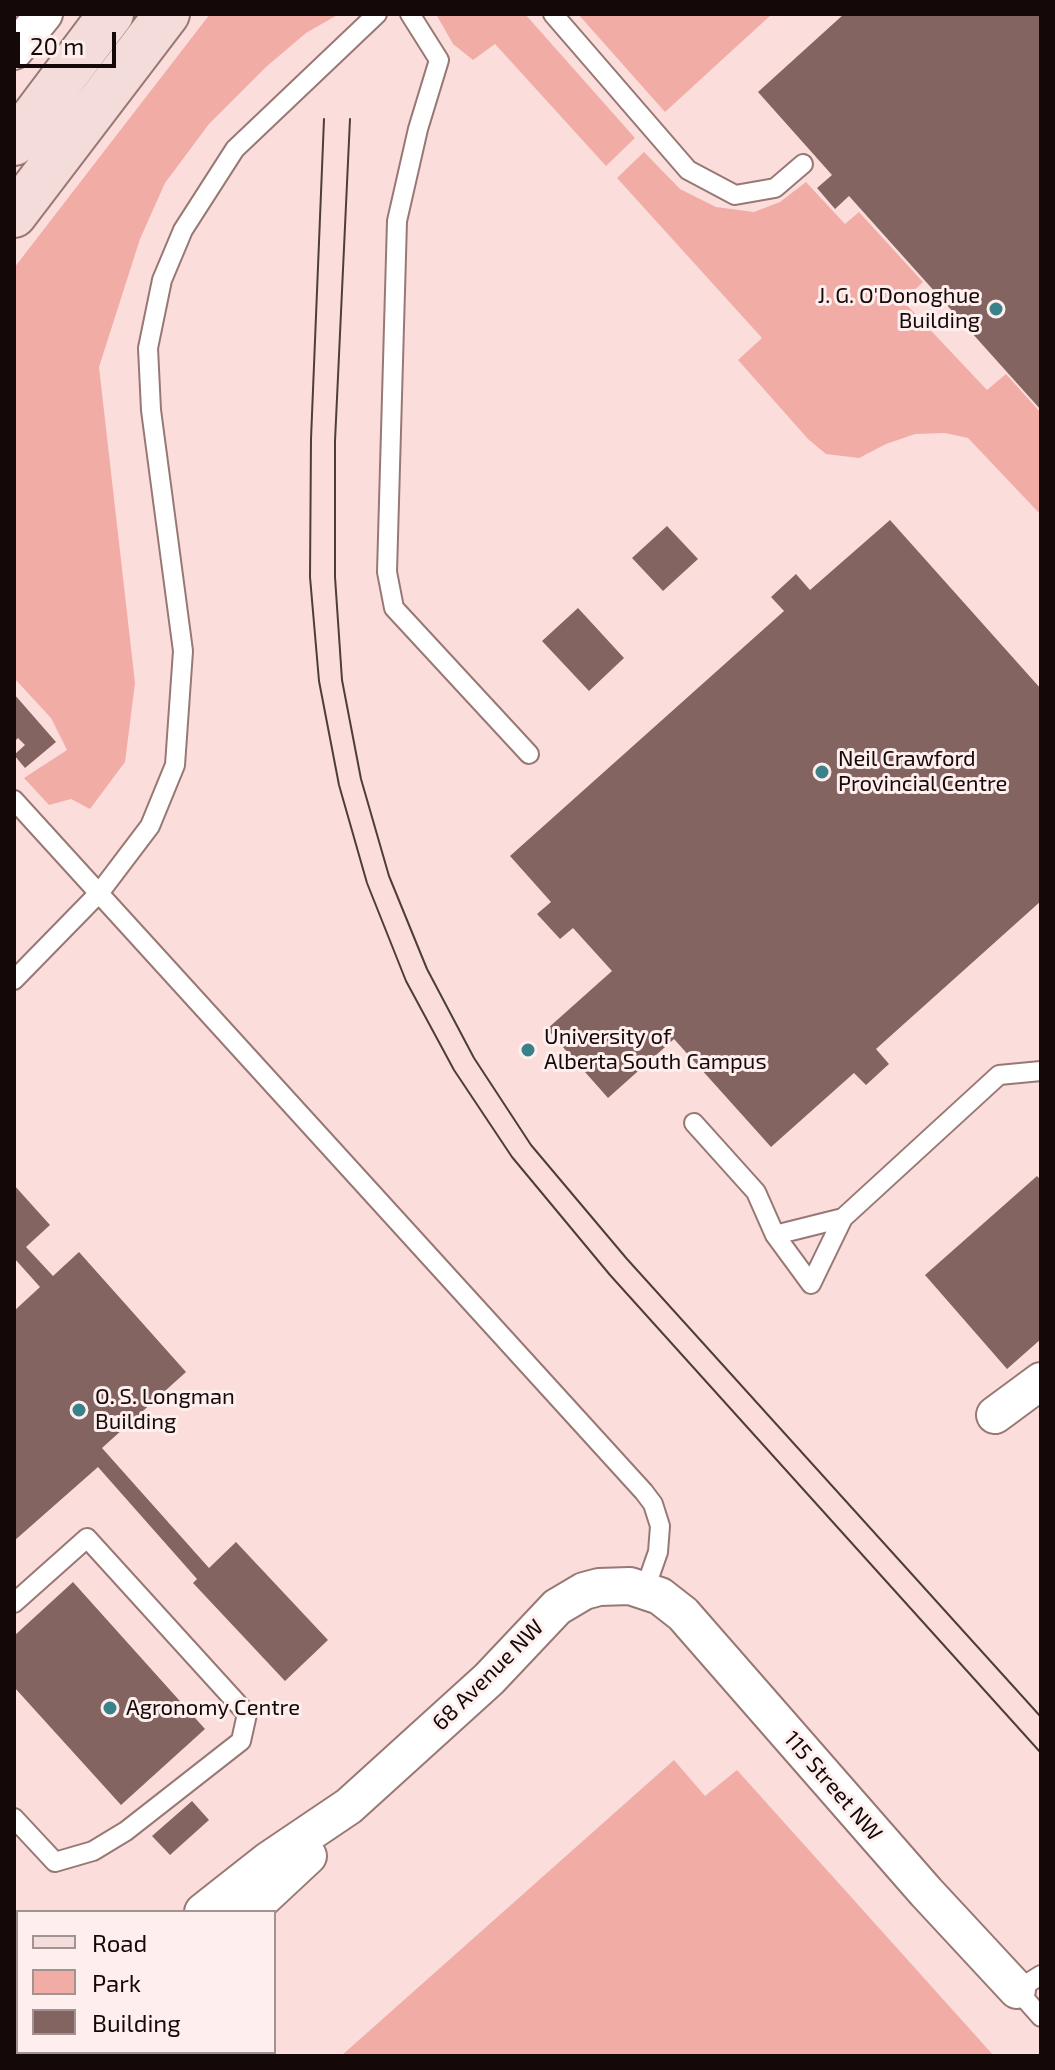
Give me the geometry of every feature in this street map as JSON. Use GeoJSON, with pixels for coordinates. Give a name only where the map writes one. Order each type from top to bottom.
{"type":"FeatureCollection","features":[{"type":"Feature","properties":{"kind":"main road"},"geometry":{"type":"LineString","coordinates":[[14,143],[111,14]]}},
{"type":"Feature","properties":{"kind":"main road"},"geometry":{"type":"LineString","coordinates":[[14,215],[167,14]]}},
{"type":"Feature","properties":{"kind":"street"},"geometry":{"type":"LineString","coordinates":[[14,51],[44,14]]}},
{"type":"Feature","properties":{"kind":"street"},"geometry":{"type":"LineString","coordinates":[[995,1415],[1041,1381]]}},
{"type":"Feature","properties":{"kind":"street","name":"68 Avenue NW"},"geometry":{"type":"LineString","coordinates":[[250,1910],[305,1858],[349,1806],[489,1679],[557,1607],[577,1594],[599,1587],[645,1589]]}},
{"type":"Feature","properties":{"kind":"street","name":"115 Street NW"},"geometry":{"type":"LineString","coordinates":[[645,1589],[683,1614],[926,1892],[1029,1982]]}},
{"type":"Feature","properties":{"kind":"street","name":"68 Avenue NW"},"geometry":{"type":"LineString","coordinates":[[206,1910],[269,1860],[349,1806]]}},
{"type":"Feature","properties":{"kind":"lane"},"geometry":{"type":"LineString","coordinates":[[14,980],[100,892],[150,826],[175,765],[183,651],[151,410],[148,348],[162,280],[183,230],[235,149],[377,14]]}},
{"type":"Feature","properties":{"kind":"lane"},"geometry":{"type":"LineString","coordinates":[[410,14],[439,60],[418,129],[397,221],[387,572],[394,608],[529,754]]}},
{"type":"Feature","properties":{"kind":"lane"},"geometry":{"type":"LineString","coordinates":[[553,14],[688,170],[735,195],[775,188],[803,164]]}},
{"type":"Feature","properties":{"kind":"lane"},"geometry":{"type":"LineString","coordinates":[[14,800],[644,1492],[653,1504],[660,1526],[658,1552],[645,1589]]}},
{"type":"Feature","properties":{"kind":"lane"},"geometry":{"type":"LineString","coordinates":[[694,1123],[756,1192],[775,1235],[811,1284],[843,1218],[999,1075],[1041,1071]]}},
{"type":"Feature","properties":{"kind":"lane"},"geometry":{"type":"LineString","coordinates":[[775,1235],[843,1218]]}},
{"type":"Feature","properties":{"kind":"lane"},"geometry":{"type":"LineString","coordinates":[[14,1603],[87,1538],[247,1714],[241,1741],[126,1831],[93,1851],[55,1862],[14,1818]]}},
{"type":"Feature","properties":{"kind":"lane"},"geometry":{"type":"LineString","coordinates":[[1029,1982],[1041,2017]]}},
{"type":"Feature","properties":{"kind":"green space"},"geometry":{"type":"Polygon","coordinates":[[[210,14],[339,14],[306,33],[266,67],[209,124],[165,183],[140,239],[99,367],[135,683],[125,762],[90,809],[71,799],[49,805],[24,778],[67,750],[51,718],[14,678],[14,268],[210,14]]]}},
{"type":"Feature","properties":{"kind":"green space"},"geometry":{"type":"Polygon","coordinates":[[[436,14],[525,14],[635,138],[606,166],[495,44],[473,60],[453,44],[436,14]]]}},
{"type":"Feature","properties":{"kind":"green space"},"geometry":{"type":"Polygon","coordinates":[[[578,14],[772,14],[665,112],[578,14]]]}},
{"type":"Feature","properties":{"kind":"green space"},"geometry":{"type":"Polygon","coordinates":[[[644,152],[680,189],[716,207],[754,212],[780,202],[806,182],[845,224],[859,212],[923,282],[903,301],[987,390],[1006,374],[1041,413],[1041,515],[968,438],[945,433],[915,434],[859,458],[826,454],[808,439],[738,360],[762,338],[617,178],[644,152]]]}},
{"type":"Feature","properties":{"kind":"green space"},"geometry":{"type":"Polygon","coordinates":[[[674,1760],[705,1796],[737,1770],[994,2056],[341,2056],[674,1760]]]}},
{"type":"Feature","properties":{"kind":"building","name":"J. G. O'Donoghue Building"},"geometry":{"type":"Polygon","coordinates":[[[844,14],[1041,14],[1041,410],[849,196],[835,209],[817,188],[832,175],[758,92],[844,14]]]}},
{"type":"Feature","properties":{"kind":"building","name":"Neil Crawford Provincial Centre"},"geometry":{"type":"Polygon","coordinates":[[[890,520],[1041,689],[1041,901],[876,1049],[889,1064],[866,1085],[854,1073],[771,1147],[674,1039],[608,1098],[547,1029],[612,971],[573,928],[560,939],[537,914],[551,902],[510,856],[784,611],[771,597],[796,574],[810,590],[890,520]]]}},
{"type":"Feature","properties":{"kind":"building"},"geometry":{"type":"Polygon","coordinates":[[[667,526],[698,559],[663,591],[632,558],[667,526]]]}},
{"type":"Feature","properties":{"kind":"building"},"geometry":{"type":"Polygon","coordinates":[[[578,608],[624,658],[589,691],[542,641],[578,608]]]}},
{"type":"Feature","properties":{"kind":"building"},"geometry":{"type":"Polygon","coordinates":[[[14,694],[56,742],[25,768],[14,755],[25,745],[18,738],[14,742],[14,694]]]}},
{"type":"Feature","properties":{"kind":"building"},"geometry":{"type":"Polygon","coordinates":[[[1037,1176],[1041,1180],[1041,1339],[1007,1369],[925,1275],[1037,1176]]]}},
{"type":"Feature","properties":{"kind":"building","name":"O. S. Longman Building"},"geometry":{"type":"Polygon","coordinates":[[[14,1185],[50,1225],[26,1247],[53,1276],[79,1252],[186,1372],[102,1448],[209,1568],[236,1542],[328,1640],[285,1681],[193,1583],[197,1579],[98,1467],[14,1541],[14,1311],[40,1287],[14,1258],[14,1185]]]}},
{"type":"Feature","properties":{"kind":"building","name":"Agronomy Centre"},"geometry":{"type":"Polygon","coordinates":[[[73,1582],[205,1729],[121,1805],[14,1687],[14,1636],[73,1582]]]}},
{"type":"Feature","properties":{"kind":"building"},"geometry":{"type":"Polygon","coordinates":[[[192,1801],[209,1820],[170,1855],[152,1836],[192,1801]]]}},
{"type":"Feature","properties":{"kind":"tram line"},"geometry":{"type":"LineString","coordinates":[[324,119],[311,439],[310,577],[319,681],[339,785],[367,883],[406,981],[454,1070],[512,1157],[610,1275],[1041,1753]]}},
{"type":"Feature","properties":{"kind":"tram line"},"geometry":{"type":"LineString","coordinates":[[350,119],[335,441],[335,577],[342,680],[361,779],[389,876],[427,969],[474,1058],[531,1145],[627,1259],[1041,1717]]}},
{"type":"Feature","properties":{"kind":"place","name":"J. G. O'Donoghue Building"},"geometry":{"type":"Point","coordinates":[996,309]}},
{"type":"Feature","properties":{"kind":"place","name":"Neil Crawford Provincial Centre"},"geometry":{"type":"Point","coordinates":[822,772]}},
{"type":"Feature","properties":{"kind":"place","name":"University of Alberta South Campus"},"geometry":{"type":"Point","coordinates":[528,1050]}},
{"type":"Feature","properties":{"kind":"place","name":"O. S. Longman Building"},"geometry":{"type":"Point","coordinates":[79,1410]}},
{"type":"Feature","properties":{"kind":"place","name":"Agronomy Centre"},"geometry":{"type":"Point","coordinates":[110,1708]}}]}
